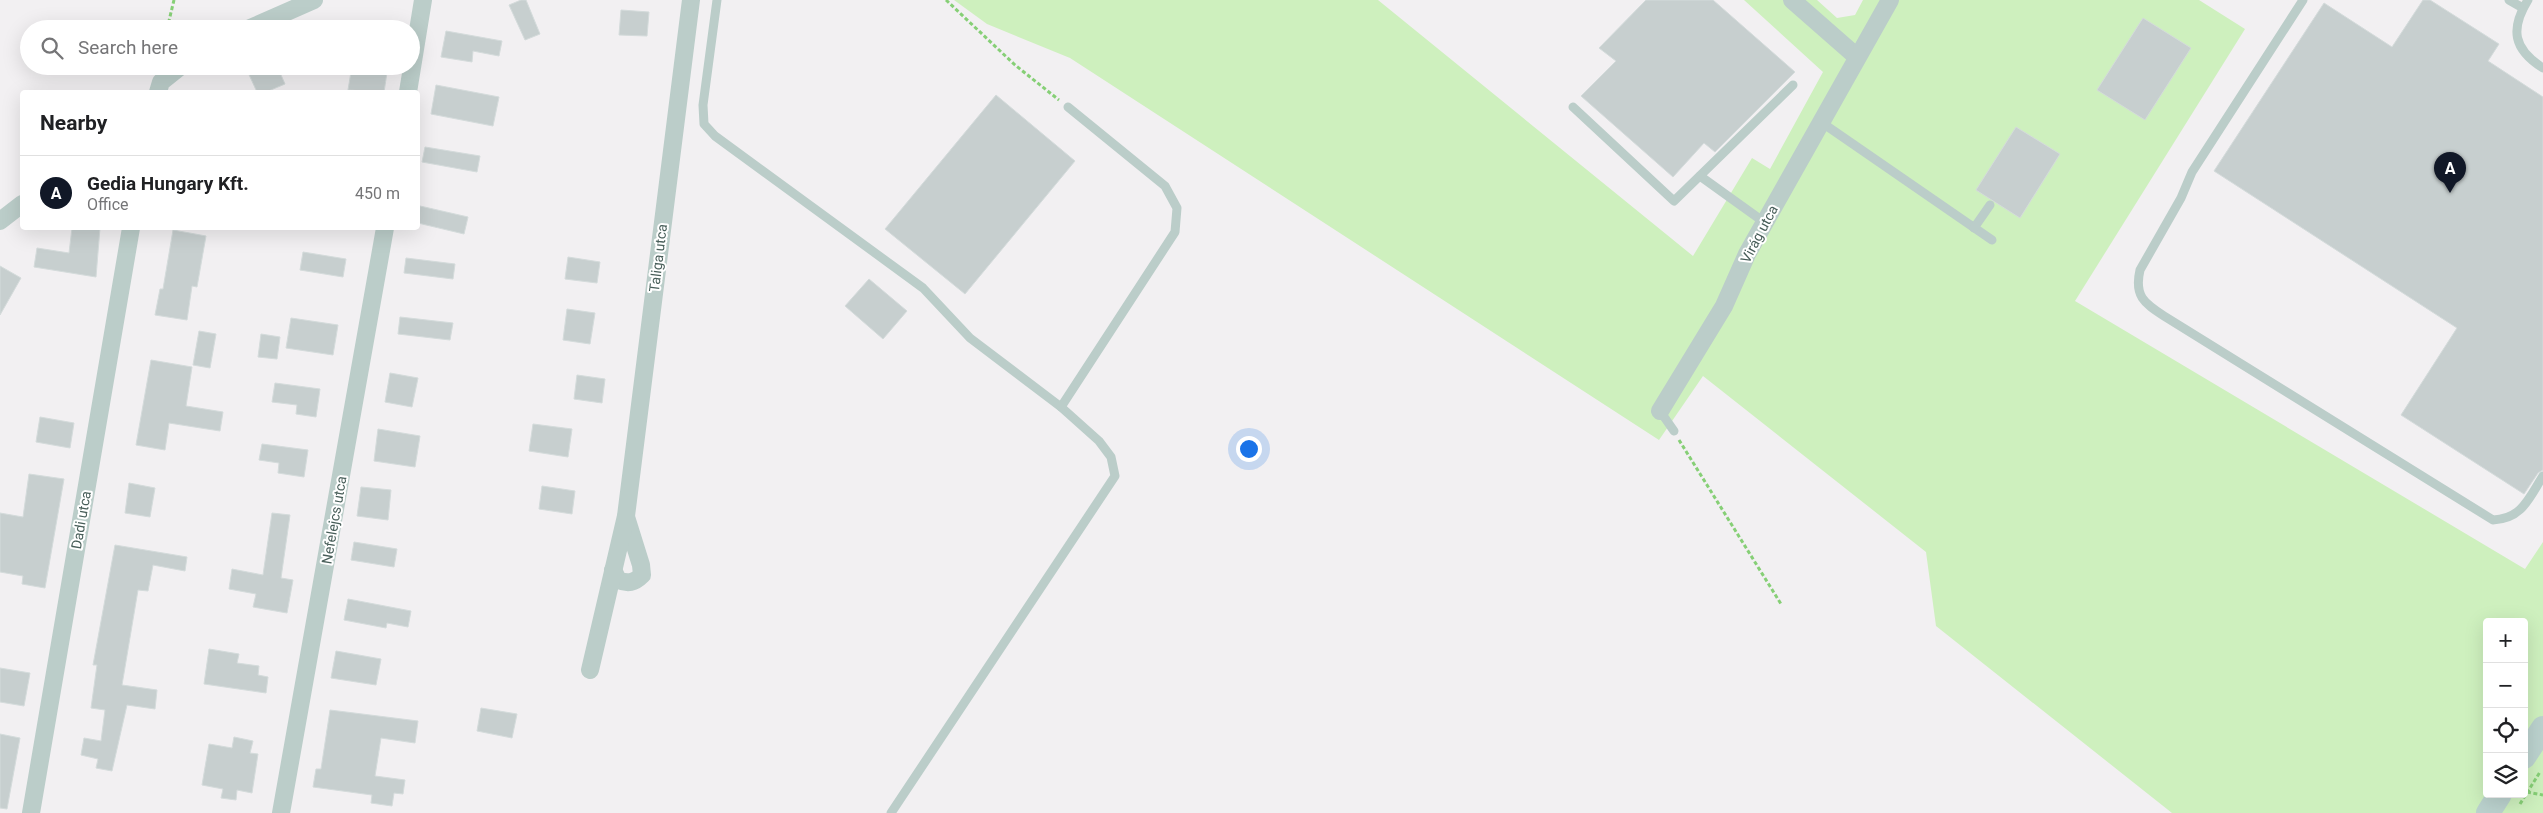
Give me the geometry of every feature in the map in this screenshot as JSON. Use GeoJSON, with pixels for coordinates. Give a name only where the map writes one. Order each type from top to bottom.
{"type":"FeatureCollection","features":[{"type":"Feature","properties":{"kind":"main road"},"geometry":{"type":"LineString","coordinates":[[2527,753],[2543,728]]}},
{"type":"Feature","properties":{"kind":"main road"},"geometry":{"type":"LineString","coordinates":[[2488,813],[2509,800]]}},
{"type":"Feature","properties":{"kind":"street"},"geometry":{"type":"LineString","coordinates":[[268,20],[314,0]]}},
{"type":"Feature","properties":{"kind":"street"},"geometry":{"type":"LineString","coordinates":[[419,20],[422,0]]}},
{"type":"Feature","properties":{"kind":"street","name":"Taliga utca"},"geometry":{"type":"LineString","coordinates":[[590,670],[626,516],[690,0]]}},
{"type":"Feature","properties":{"kind":"street"},"geometry":{"type":"LineString","coordinates":[[1792,0],[1857,58]]}},
{"type":"Feature","properties":{"kind":"street","name":"Virág utca"},"geometry":{"type":"LineString","coordinates":[[1660,411],[1724,306],[1746,254],[1890,0]]}},
{"type":"Feature","properties":{"kind":"street"},"geometry":{"type":"LineString","coordinates":[[159,90],[161,82],[170,75]]}},
{"type":"Feature","properties":{"kind":"street"},"geometry":{"type":"LineString","coordinates":[[408,90],[411,75]]}},
{"type":"Feature","properties":{"kind":"street"},"geometry":{"type":"LineString","coordinates":[[0,221],[20,206]]}},
{"type":"Feature","properties":{"kind":"street","name":"Dadi utca"},"geometry":{"type":"LineString","coordinates":[[31,813],[131,230]]}},
{"type":"Feature","properties":{"kind":"street","name":"Nefelejcs utca"},"geometry":{"type":"LineString","coordinates":[[281,813],[385,230]]}},
{"type":"Feature","properties":{"kind":"street","name":"Taliga utca"},"geometry":{"type":"LineString","coordinates":[[613,570],[618,580],[627,584],[636,581],[642,575],[641,565],[626,516]]}},
{"type":"Feature","properties":{"kind":"lane"},"geometry":{"type":"LineString","coordinates":[[717,0],[703,105],[704,124],[715,136],[923,288],[970,338],[1061,407],[1099,441],[1111,457],[1115,476],[891,813]]}},
{"type":"Feature","properties":{"kind":"lane"},"geometry":{"type":"LineString","coordinates":[[2304,0],[2192,172],[2182,198],[2140,270],[2137,282],[2140,294],[2147,305],[2164,316],[2493,520],[2505,520],[2516,515],[2543,476]]}},
{"type":"Feature","properties":{"kind":"lane"},"geometry":{"type":"LineString","coordinates":[[2509,0],[2526,4],[2517,22],[2519,45],[2526,55],[2543,68]]}},
{"type":"Feature","properties":{"kind":"lane"},"geometry":{"type":"LineString","coordinates":[[1573,108],[1674,200],[1793,85]]}},
{"type":"Feature","properties":{"kind":"lane"},"geometry":{"type":"LineString","coordinates":[[1061,407],[1175,232],[1177,208],[1165,186],[1133,158],[1068,107]]}},
{"type":"Feature","properties":{"kind":"lane"},"geometry":{"type":"LineString","coordinates":[[1821,122],[1992,240]]}},
{"type":"Feature","properties":{"kind":"lane"},"geometry":{"type":"LineString","coordinates":[[1700,176],[1764,222]]}},
{"type":"Feature","properties":{"kind":"lane"},"geometry":{"type":"LineString","coordinates":[[1974,228],[1990,206]]}},
{"type":"Feature","properties":{"kind":"lane"},"geometry":{"type":"LineString","coordinates":[[1660,411],[1674,431]]}},
{"type":"Feature","properties":{"kind":"path"},"geometry":{"type":"LineString","coordinates":[[169,20],[174,0]]}},
{"type":"Feature","properties":{"kind":"path"},"geometry":{"type":"LineString","coordinates":[[946,0],[1015,65],[1068,107]]}},
{"type":"Feature","properties":{"kind":"path"},"geometry":{"type":"LineString","coordinates":[[1674,431],[1781,604]]}},
{"type":"Feature","properties":{"kind":"path"},"geometry":{"type":"LineString","coordinates":[[2528,790],[2543,767]]}},
{"type":"Feature","properties":{"kind":"path"},"geometry":{"type":"LineString","coordinates":[[2528,792],[2543,795]]}},
{"type":"Feature","properties":{"kind":"green space"},"geometry":{"type":"Polygon","coordinates":[[[954,0],[1378,0],[1693,256],[1752,158],[1770,169],[1823,72],[1744,0],[1817,0],[1837,18],[1855,15],[1863,0],[2199,0],[2245,29],[2075,301],[2525,569],[2543,542],[2543,813],[2172,813],[1936,626],[1926,552],[1703,376],[1659,440],[1070,58],[987,24],[954,0]]]}},
{"type":"Feature","properties":{"kind":"building"},"geometry":{"type":"Polygon","coordinates":[[[526,0],[540,34],[525,40],[509,5],[526,0]]]}},
{"type":"Feature","properties":{"kind":"building"},"geometry":{"type":"Polygon","coordinates":[[[1646,0],[1713,0],[1795,72],[1715,152],[1704,143],[1673,177],[1581,96],[1616,61],[1599,48],[1646,0]]]}},
{"type":"Feature","properties":{"kind":"building"},"geometry":{"type":"Polygon","coordinates":[[[2423,0],[2430,0],[2499,44],[2488,61],[2543,97],[2543,470],[2538,473],[2524,494],[2401,415],[2457,328],[2214,171],[2324,3],[2392,47],[2423,0]]]}},
{"type":"Feature","properties":{"kind":"building"},"geometry":{"type":"Polygon","coordinates":[[[621,10],[649,12],[647,36],[619,35],[621,10]]]}},
{"type":"Feature","properties":{"kind":"building"},"geometry":{"type":"Polygon","coordinates":[[[2143,18],[2191,48],[2145,120],[2097,90],[2143,18]]]}},
{"type":"Feature","properties":{"kind":"building"},"geometry":{"type":"Polygon","coordinates":[[[446,31],[502,41],[499,56],[473,51],[472,62],[441,57],[446,31]]]}},
{"type":"Feature","properties":{"kind":"building"},"geometry":{"type":"Polygon","coordinates":[[[249,75],[281,75],[285,84],[271,90],[256,90],[249,75]]]}},
{"type":"Feature","properties":{"kind":"building"},"geometry":{"type":"Polygon","coordinates":[[[350,75],[387,75],[384,90],[348,90],[350,75]]]}},
{"type":"Feature","properties":{"kind":"building"},"geometry":{"type":"Polygon","coordinates":[[[436,85],[499,97],[493,126],[431,114],[436,85]]]}},
{"type":"Feature","properties":{"kind":"building"},"geometry":{"type":"Polygon","coordinates":[[[996,95],[1075,161],[965,294],[885,229],[996,95]]]}},
{"type":"Feature","properties":{"kind":"building"},"geometry":{"type":"Polygon","coordinates":[[[2016,127],[2060,154],[2020,218],[1976,190],[2016,127]]]}},
{"type":"Feature","properties":{"kind":"building"},"geometry":{"type":"Polygon","coordinates":[[[425,147],[480,156],[477,172],[422,162],[425,147]]]}},
{"type":"Feature","properties":{"kind":"building"},"geometry":{"type":"Polygon","coordinates":[[[420,206],[468,217],[464,234],[420,223],[420,206]]]}},
{"type":"Feature","properties":{"kind":"building"},"geometry":{"type":"Polygon","coordinates":[[[72,230],[100,230],[96,277],[34,267],[37,248],[69,253],[72,230]]]}},
{"type":"Feature","properties":{"kind":"building"},"geometry":{"type":"Polygon","coordinates":[[[173,230],[206,236],[197,287],[192,286],[187,320],[155,315],[160,289],[163,289],[173,230]]]}},
{"type":"Feature","properties":{"kind":"building"},"geometry":{"type":"Polygon","coordinates":[[[303,252],[346,259],[343,277],[300,270],[303,252]]]}},
{"type":"Feature","properties":{"kind":"building"},"geometry":{"type":"Polygon","coordinates":[[[568,257],[600,262],[597,283],[565,279],[568,257]]]}},
{"type":"Feature","properties":{"kind":"building"},"geometry":{"type":"Polygon","coordinates":[[[406,258],[455,264],[453,279],[404,273],[406,258]]]}},
{"type":"Feature","properties":{"kind":"building"},"geometry":{"type":"Polygon","coordinates":[[[0,266],[21,278],[0,315],[0,266]]]}},
{"type":"Feature","properties":{"kind":"building"},"geometry":{"type":"Polygon","coordinates":[[[869,279],[907,311],[883,339],[845,306],[869,279]]]}},
{"type":"Feature","properties":{"kind":"building"},"geometry":{"type":"Polygon","coordinates":[[[567,309],[595,313],[590,344],[563,340],[567,309]]]}},
{"type":"Feature","properties":{"kind":"building"},"geometry":{"type":"Polygon","coordinates":[[[400,317],[453,323],[450,340],[398,334],[400,317]]]}},
{"type":"Feature","properties":{"kind":"building"},"geometry":{"type":"Polygon","coordinates":[[[291,318],[338,325],[333,355],[286,348],[291,318]]]}},
{"type":"Feature","properties":{"kind":"building"},"geometry":{"type":"Polygon","coordinates":[[[199,331],[216,334],[210,368],[193,365],[199,331]]]}},
{"type":"Feature","properties":{"kind":"building"},"geometry":{"type":"Polygon","coordinates":[[[261,334],[280,337],[277,359],[258,357],[261,334]]]}},
{"type":"Feature","properties":{"kind":"building"},"geometry":{"type":"Polygon","coordinates":[[[151,360],[192,367],[186,406],[223,412],[220,431],[169,423],[165,450],[136,445],[151,360]]]}},
{"type":"Feature","properties":{"kind":"building"},"geometry":{"type":"Polygon","coordinates":[[[390,373],[418,378],[412,407],[385,402],[390,373]]]}},
{"type":"Feature","properties":{"kind":"building"},"geometry":{"type":"Polygon","coordinates":[[[577,375],[605,379],[602,403],[574,399],[577,375]]]}},
{"type":"Feature","properties":{"kind":"building"},"geometry":{"type":"Polygon","coordinates":[[[275,383],[320,389],[316,417],[296,414],[297,405],[272,402],[275,383]]]}},
{"type":"Feature","properties":{"kind":"building"},"geometry":{"type":"Polygon","coordinates":[[[40,417],[74,423],[70,448],[36,442],[40,417]]]}},
{"type":"Feature","properties":{"kind":"building"},"geometry":{"type":"Polygon","coordinates":[[[533,424],[572,429],[568,457],[529,451],[533,424]]]}},
{"type":"Feature","properties":{"kind":"building"},"geometry":{"type":"Polygon","coordinates":[[[378,429],[420,436],[415,467],[374,461],[378,429]]]}},
{"type":"Feature","properties":{"kind":"building"},"geometry":{"type":"Polygon","coordinates":[[[262,444],[308,450],[304,477],[278,473],[279,463],[259,460],[262,444]]]}},
{"type":"Feature","properties":{"kind":"building"},"geometry":{"type":"Polygon","coordinates":[[[29,474],[64,479],[45,588],[22,584],[23,576],[0,572],[0,513],[23,517],[29,474]]]}},
{"type":"Feature","properties":{"kind":"building"},"geometry":{"type":"Polygon","coordinates":[[[129,483],[155,488],[150,517],[125,513],[129,483]]]}},
{"type":"Feature","properties":{"kind":"building"},"geometry":{"type":"Polygon","coordinates":[[[542,486],[575,491],[572,514],[539,509],[542,486]]]}},
{"type":"Feature","properties":{"kind":"building"},"geometry":{"type":"Polygon","coordinates":[[[361,487],[391,490],[388,520],[357,516],[361,487]]]}},
{"type":"Feature","properties":{"kind":"building"},"geometry":{"type":"Polygon","coordinates":[[[272,513],[290,515],[281,578],[293,580],[287,613],[253,607],[256,594],[229,589],[232,569],[263,575],[272,513]]]}},
{"type":"Feature","properties":{"kind":"building"},"geometry":{"type":"Polygon","coordinates":[[[354,542],[397,549],[394,567],[351,560],[354,542]]]}},
{"type":"Feature","properties":{"kind":"building"},"geometry":{"type":"Polygon","coordinates":[[[115,545],[187,557],[185,571],[153,565],[148,591],[138,590],[122,685],[157,690],[155,709],[127,705],[112,771],[96,768],[98,759],[81,755],[84,738],[101,741],[105,710],[91,708],[97,665],[93,665],[115,545]]]}},
{"type":"Feature","properties":{"kind":"building"},"geometry":{"type":"Polygon","coordinates":[[[348,599],[411,611],[408,627],[387,623],[386,628],[344,620],[348,599]]]}},
{"type":"Feature","properties":{"kind":"building"},"geometry":{"type":"Polygon","coordinates":[[[209,649],[239,654],[237,663],[259,666],[258,675],[268,677],[266,693],[204,684],[209,649]]]}},
{"type":"Feature","properties":{"kind":"building"},"geometry":{"type":"Polygon","coordinates":[[[336,651],[381,659],[376,685],[331,678],[336,651]]]}},
{"type":"Feature","properties":{"kind":"building"},"geometry":{"type":"Polygon","coordinates":[[[0,668],[30,673],[24,706],[0,702],[0,668]]]}},
{"type":"Feature","properties":{"kind":"building"},"geometry":{"type":"Polygon","coordinates":[[[481,708],[517,714],[512,738],[477,731],[481,708]]]}},
{"type":"Feature","properties":{"kind":"building"},"geometry":{"type":"Polygon","coordinates":[[[330,710],[418,721],[415,743],[381,738],[375,776],[405,780],[403,794],[394,793],[392,806],[371,803],[372,795],[313,787],[316,769],[321,769],[330,710]]]}},
{"type":"Feature","properties":{"kind":"building"},"geometry":{"type":"Polygon","coordinates":[[[0,734],[20,738],[7,809],[0,808],[0,734]]]}},
{"type":"Feature","properties":{"kind":"building"},"geometry":{"type":"Polygon","coordinates":[[[234,737],[253,741],[250,753],[258,754],[252,793],[237,790],[236,800],[221,798],[223,789],[202,785],[209,744],[232,748],[234,737]]]}},
{"type":"Feature","properties":{"kind":"place","name":"Gedia Hungary Kft."},"geometry":{"type":"Point","coordinates":[2450,193]}}]}
